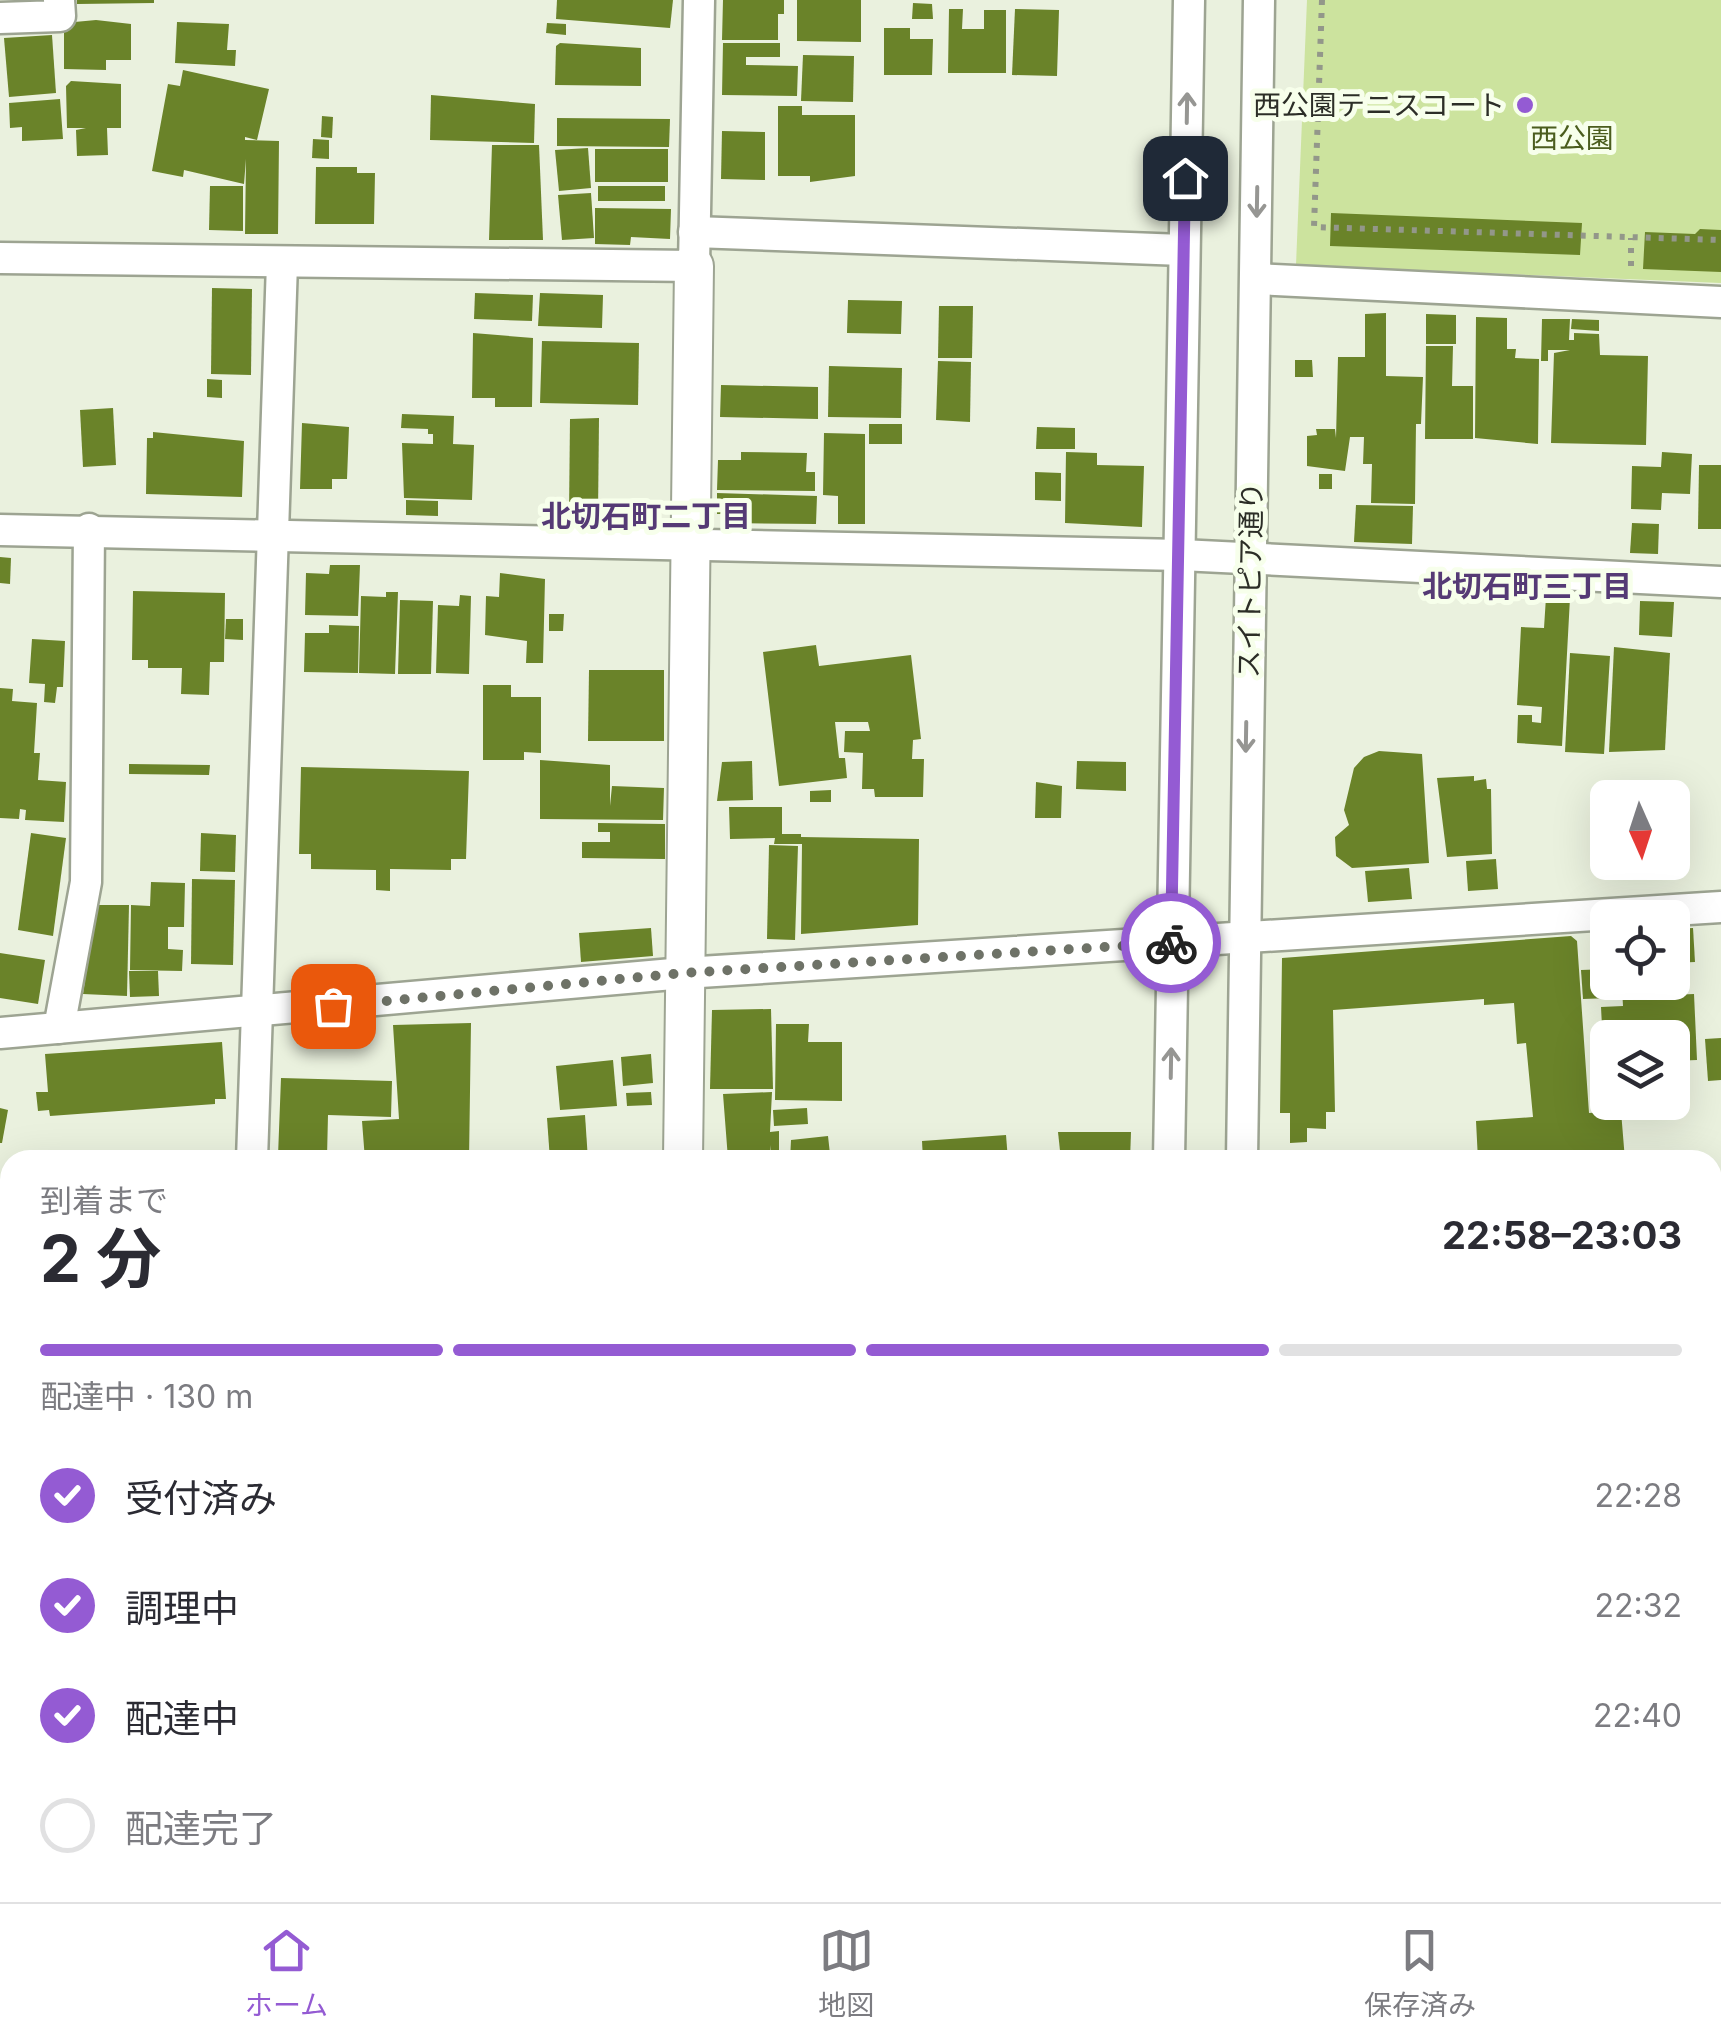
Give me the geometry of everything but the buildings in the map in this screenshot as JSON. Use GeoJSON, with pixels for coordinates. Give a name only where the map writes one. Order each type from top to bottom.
{"type":"FeatureCollection","features":[{"type":"Feature","properties":{"kind":"street"},"geometry":{"type":"LineString","coordinates":[[0,18],[60,16],[59,0]]}},
{"type":"Feature","properties":{"kind":"street"},"geometry":{"type":"LineString","coordinates":[[683,1150],[699,0]]}},
{"type":"Feature","properties":{"kind":"street"},"geometry":{"type":"LineString","coordinates":[[1169,1150],[1189,0]]}},
{"type":"Feature","properties":{"kind":"street","name":"スイトピア通り"},"geometry":{"type":"LineString","coordinates":[[1242,1150],[1242,938],[1259,0]]}},
{"type":"Feature","properties":{"kind":"street"},"geometry":{"type":"LineString","coordinates":[[0,258],[282,263],[694,249],[1184,250]]}},
{"type":"Feature","properties":{"kind":"street"},"geometry":{"type":"LineString","coordinates":[[252,1150],[282,263]]}},
{"type":"Feature","properties":{"kind":"street"},"geometry":{"type":"LineString","coordinates":[[1256,280],[1721,302]]}},
{"type":"Feature","properties":{"kind":"street"},"geometry":{"type":"LineString","coordinates":[[0,530],[1181,554],[1721,582]]}},
{"type":"Feature","properties":{"kind":"street"},"geometry":{"type":"LineString","coordinates":[[59,1028],[86,882],[89,530]]}},
{"type":"Feature","properties":{"kind":"street"},"geometry":{"type":"LineString","coordinates":[[0,1033],[256,1014],[684,973],[1721,907]]}},
{"type":"Feature","properties":{"kind":"path"},"geometry":{"type":"LineString","coordinates":[[1322,0],[1314,227],[1721,240]]}},
{"type":"Feature","properties":{"kind":"green space","name":"西公園"},"geometry":{"type":"Polygon","coordinates":[[[1307,0],[1721,0],[1721,283],[1296,265],[1307,0]]]}},
{"type":"Feature","properties":{"kind":"way so far"},"geometry":{"type":"LineString","coordinates":[[333,1006],[684,973],[1171,943]]}},
{"type":"Feature","properties":{"kind":"place","name":"西公園テニスコート"},"geometry":{"type":"Point","coordinates":[1525,105]}},
{"type":"Feature","properties":{"kind":"district","name":"北切石町二丁目"},"geometry":{"type":"Point","coordinates":[646,516]}},
{"type":"Feature","properties":{"kind":"district","name":"北切石町三丁目"},"geometry":{"type":"Point","coordinates":[1527,586]}},
{"type":"Feature","properties":{"kind":"route"},"geometry":{"type":"LineString","coordinates":[[1171,943],[1185,178]]}}]}
